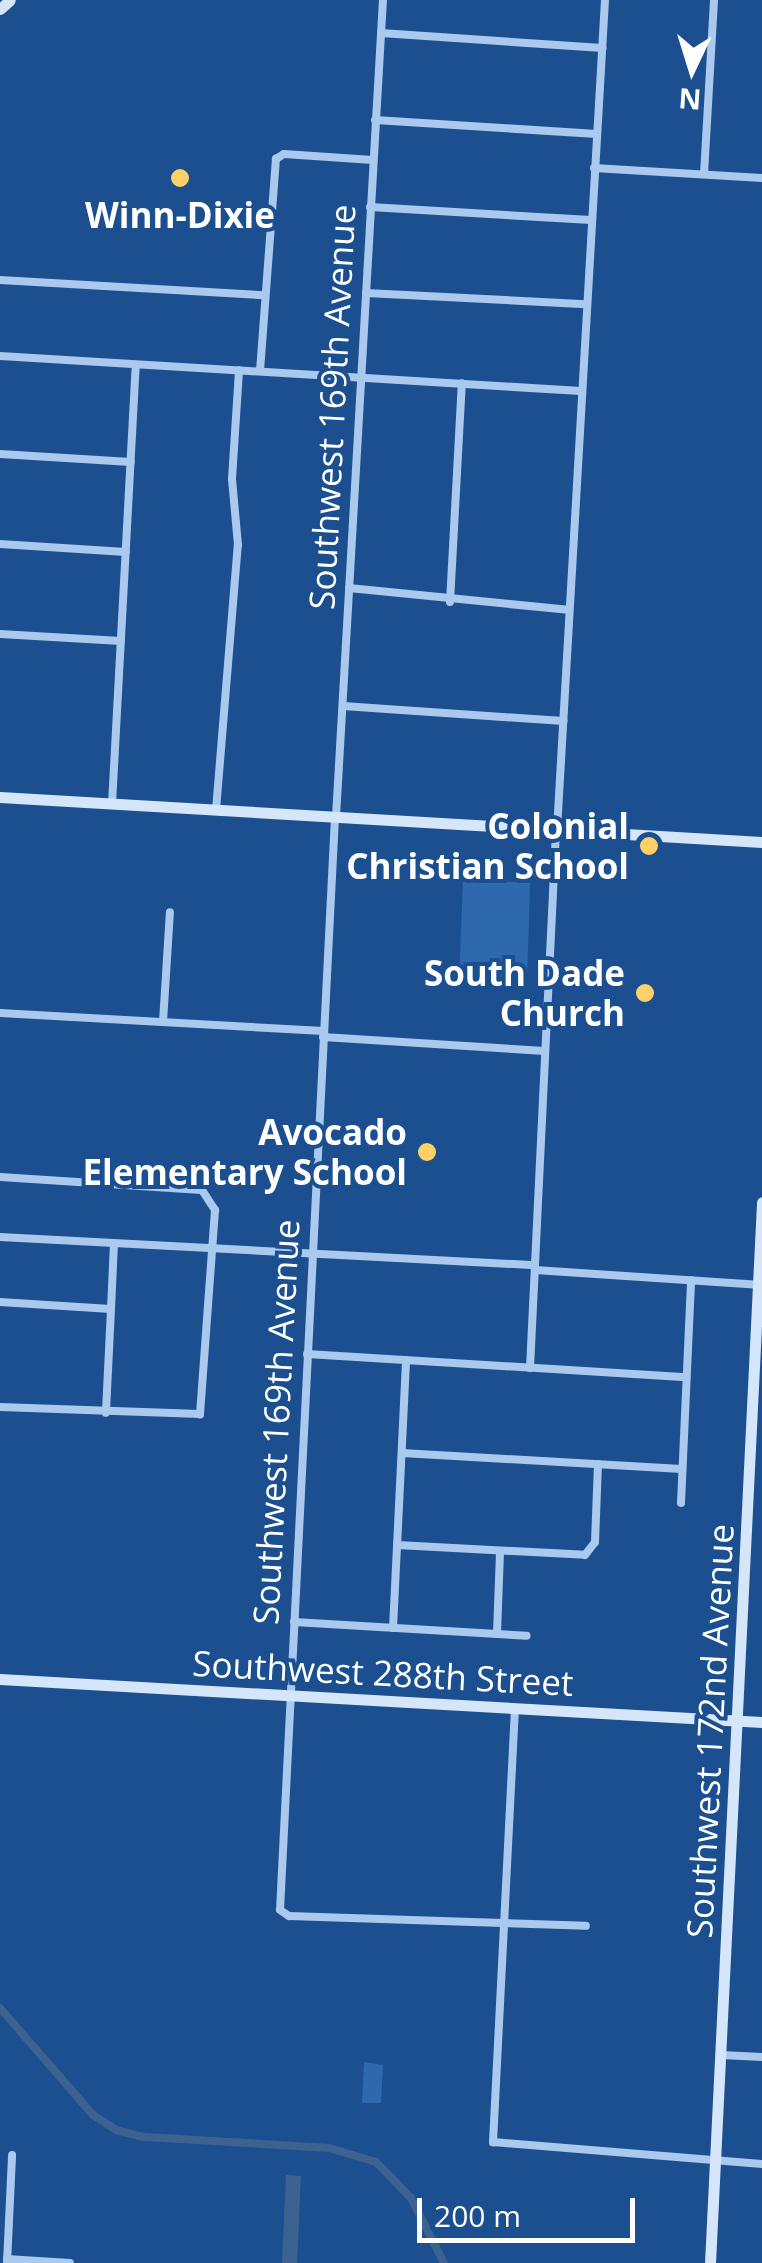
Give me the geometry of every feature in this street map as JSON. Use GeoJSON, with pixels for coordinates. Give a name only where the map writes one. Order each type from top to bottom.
{"type":"FeatureCollection","features":[{"type":"Feature","properties":{"kind":"street"},"geometry":{"type":"LineString","coordinates":[[0,9],[10,0]]}},
{"type":"Feature","properties":{"kind":"street","name":"Southwest 169th Avenue"},"geometry":{"type":"LineString","coordinates":[[382,0],[323,1034],[280,1910],[289,1916],[501,1926]]}},
{"type":"Feature","properties":{"kind":"street"},"geometry":{"type":"LineString","coordinates":[[530,1368],[556,830],[604,0]]}},
{"type":"Feature","properties":{"kind":"street"},"geometry":{"type":"LineString","coordinates":[[704,174],[714,0]]}},
{"type":"Feature","properties":{"kind":"street"},"geometry":{"type":"LineString","coordinates":[[381,34],[602,48]]}},
{"type":"Feature","properties":{"kind":"street"},"geometry":{"type":"LineString","coordinates":[[375,120],[596,134]]}},
{"type":"Feature","properties":{"kind":"street"},"geometry":{"type":"LineString","coordinates":[[260,370],[276,158],[284,154],[373,160]]}},
{"type":"Feature","properties":{"kind":"street"},"geometry":{"type":"LineString","coordinates":[[594,168],[762,178]]}},
{"type":"Feature","properties":{"kind":"street"},"geometry":{"type":"LineString","coordinates":[[370,207],[592,220]]}},
{"type":"Feature","properties":{"kind":"street"},"geometry":{"type":"LineString","coordinates":[[0,280],[264,295]]}},
{"type":"Feature","properties":{"kind":"street"},"geometry":{"type":"LineString","coordinates":[[366,292],[586,304]]}},
{"type":"Feature","properties":{"kind":"street"},"geometry":{"type":"LineString","coordinates":[[0,356],[581,391]]}},
{"type":"Feature","properties":{"kind":"street"},"geometry":{"type":"LineString","coordinates":[[112,804],[136,365]]}},
{"type":"Feature","properties":{"kind":"street"},"geometry":{"type":"LineString","coordinates":[[216,810],[238,545],[232,479],[239,370]]}},
{"type":"Feature","properties":{"kind":"street"},"geometry":{"type":"LineString","coordinates":[[450,602],[462,382]]}},
{"type":"Feature","properties":{"kind":"street"},"geometry":{"type":"LineString","coordinates":[[0,454],[131,462]]}},
{"type":"Feature","properties":{"kind":"street"},"geometry":{"type":"LineString","coordinates":[[0,544],[126,552]]}},
{"type":"Feature","properties":{"kind":"street"},"geometry":{"type":"LineString","coordinates":[[349,588],[450,602],[568,610]]}},
{"type":"Feature","properties":{"kind":"street"},"geometry":{"type":"LineString","coordinates":[[0,634],[121,641]]}},
{"type":"Feature","properties":{"kind":"street"},"geometry":{"type":"LineString","coordinates":[[343,706],[563,720]]}},
{"type":"Feature","properties":{"kind":"street"},"geometry":{"type":"LineString","coordinates":[[0,797],[762,842]]}},
{"type":"Feature","properties":{"kind":"street"},"geometry":{"type":"LineString","coordinates":[[164,1022],[170,912]]}},
{"type":"Feature","properties":{"kind":"street"},"geometry":{"type":"LineString","coordinates":[[0,1012],[545,1051]]}},
{"type":"Feature","properties":{"kind":"street"},"geometry":{"type":"LineString","coordinates":[[0,1178],[207,1191],[215,1204],[203,1410],[188,1418],[0,1407]]}},
{"type":"Feature","properties":{"kind":"street","name":"Southwest 172nd Avenue"},"geometry":{"type":"LineString","coordinates":[[710,2263],[738,1721],[755,1504],[762,1202]]}},
{"type":"Feature","properties":{"kind":"street"},"geometry":{"type":"LineString","coordinates":[[0,1237],[760,1284]]}},
{"type":"Feature","properties":{"kind":"street"},"geometry":{"type":"LineString","coordinates":[[106,1412],[114,1244]]}},
{"type":"Feature","properties":{"kind":"street"},"geometry":{"type":"LineString","coordinates":[[680,1503],[691,1280]]}},
{"type":"Feature","properties":{"kind":"street"},"geometry":{"type":"LineString","coordinates":[[0,1302],[111,1309]]}},
{"type":"Feature","properties":{"kind":"street"},"geometry":{"type":"LineString","coordinates":[[307,1354],[686,1377]]}},
{"type":"Feature","properties":{"kind":"street"},"geometry":{"type":"LineString","coordinates":[[392,1628],[406,1360]]}},
{"type":"Feature","properties":{"kind":"street"},"geometry":{"type":"LineString","coordinates":[[402,1453],[682,1469]]}},
{"type":"Feature","properties":{"kind":"street"},"geometry":{"type":"LineString","coordinates":[[396,1545],[578,1556],[591,1550],[598,1464]]}},
{"type":"Feature","properties":{"kind":"street"},"geometry":{"type":"LineString","coordinates":[[497,1634],[500,1552]]}},
{"type":"Feature","properties":{"kind":"street"},"geometry":{"type":"LineString","coordinates":[[294,1622],[527,1636]]}},
{"type":"Feature","properties":{"kind":"street","name":"Southwest 288th Street"},"geometry":{"type":"LineString","coordinates":[[0,1679],[762,1722]]}},
{"type":"Feature","properties":{"kind":"street"},"geometry":{"type":"LineString","coordinates":[[514,1708],[492,2142],[762,2164]]}},
{"type":"Feature","properties":{"kind":"street"},"geometry":{"type":"LineString","coordinates":[[501,1926],[586,1926]]}},
{"type":"Feature","properties":{"kind":"street"},"geometry":{"type":"LineString","coordinates":[[721,2055],[762,2057]]}},
{"type":"Feature","properties":{"kind":"street"},"geometry":{"type":"LineString","coordinates":[[12,2155],[7,2261],[70,2263]]}},
{"type":"Feature","properties":{"kind":"shaded area"},"geometry":{"type":"Polygon","coordinates":[[[463,880],[530,883],[527,983],[459,981],[463,880]]]}},
{"type":"Feature","properties":{"kind":"shaded area"},"geometry":{"type":"Polygon","coordinates":[[[364,2062],[383,2065],[381,2103],[362,2103],[364,2062]]]}},
{"type":"Feature","properties":{"kind":"shaded area"},"geometry":{"type":"Polygon","coordinates":[[[286,2175],[301,2176],[297,2263],[282,2263],[286,2175]]]}},
{"type":"Feature","properties":{"kind":"waterway"},"geometry":{"type":"LineString","coordinates":[[0,2008],[93,2115],[116,2130],[145,2137],[329,2148],[376,2162],[411,2198],[444,2263]]}},
{"type":"Feature","properties":{"kind":"place","name":"Winn-Dixie"},"geometry":{"type":"Point","coordinates":[180,178]}},
{"type":"Feature","properties":{"kind":"place","name":"Colonial Christian School"},"geometry":{"type":"Point","coordinates":[649,846]}},
{"type":"Feature","properties":{"kind":"place","name":"South Dade Church"},"geometry":{"type":"Point","coordinates":[645,993]}},
{"type":"Feature","properties":{"kind":"place","name":"Avocado Elementary School"},"geometry":{"type":"Point","coordinates":[427,1152]}}]}
